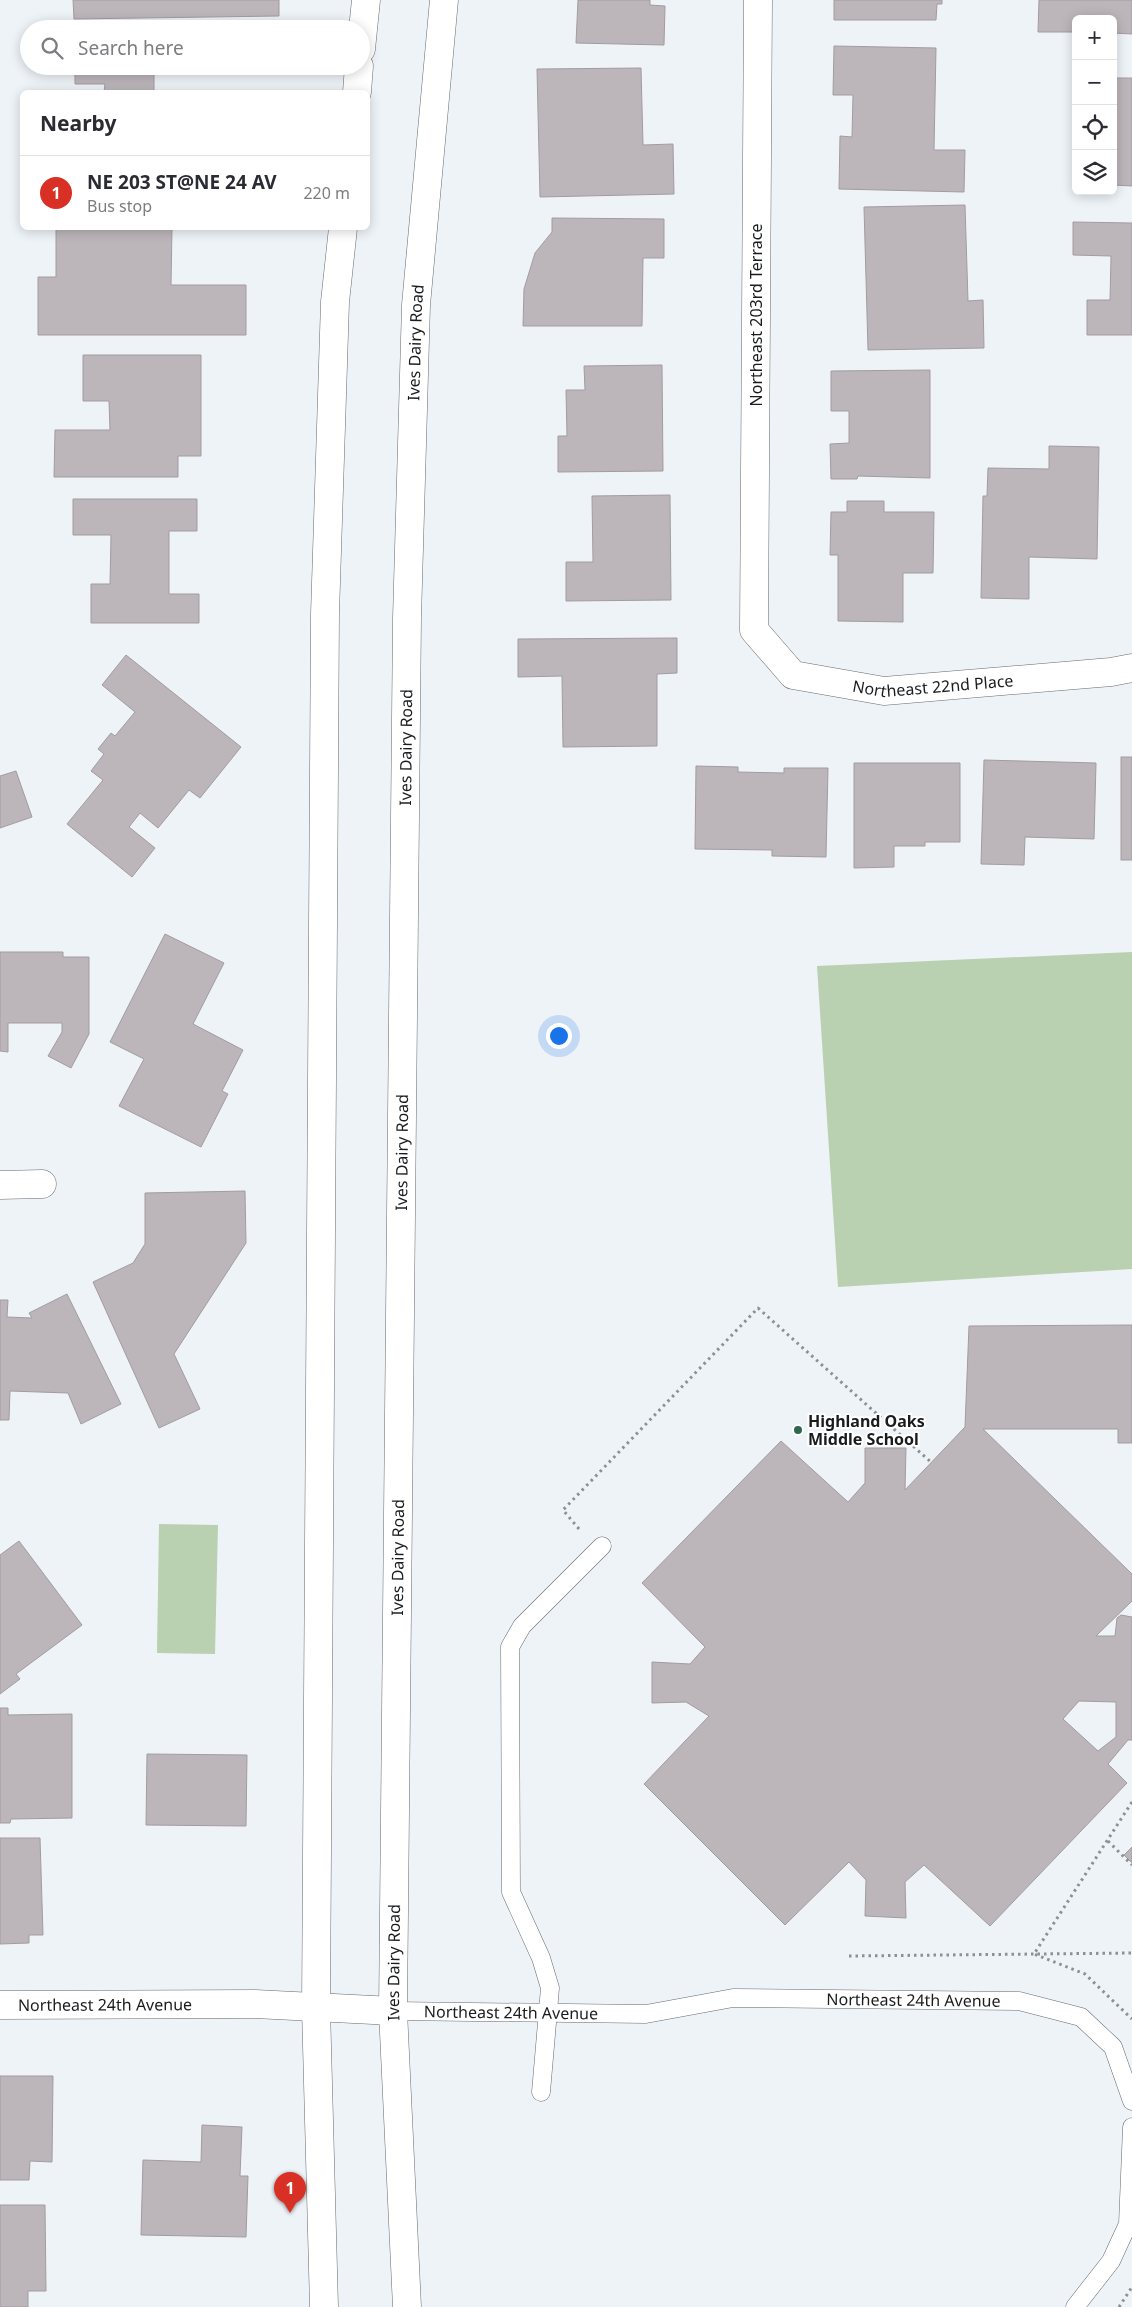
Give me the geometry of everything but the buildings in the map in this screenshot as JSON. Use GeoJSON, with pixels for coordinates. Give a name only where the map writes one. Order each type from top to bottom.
{"type":"FeatureCollection","features":[{"type":"Feature","properties":{"kind":"main road"},"geometry":{"type":"LineString","coordinates":[[364,20],[366,0]]}},
{"type":"Feature","properties":{"kind":"main road","name":"Ives Dairy Road"},"geometry":{"type":"LineString","coordinates":[[407,2307],[393,2011],[407,618],[416,306],[444,0]]}},
{"type":"Feature","properties":{"kind":"main road","name":"Northeast 203rd Terrace"},"geometry":{"type":"LineString","coordinates":[[754,630],[758,0]]}},
{"type":"Feature","properties":{"kind":"main road"},"geometry":{"type":"LineString","coordinates":[[357,90],[359,75]]}},
{"type":"Feature","properties":{"kind":"main road"},"geometry":{"type":"LineString","coordinates":[[324,2307],[316,2008],[325,614],[335,302],[343,230]]}},
{"type":"Feature","properties":{"kind":"main road","name":"Northeast 22nd Place"},"geometry":{"type":"LineString","coordinates":[[754,630],[793,675],[884,691],[1111,672],[1132,668]]}},
{"type":"Feature","properties":{"kind":"main road"},"geometry":{"type":"LineString","coordinates":[[0,1185],[42,1184]]}},
{"type":"Feature","properties":{"kind":"main road","name":"Northeast 24th Avenue"},"geometry":{"type":"LineString","coordinates":[[0,2005],[255,2004],[393,2011]]}},
{"type":"Feature","properties":{"kind":"lane"},"geometry":{"type":"LineString","coordinates":[[541,2092],[550,1988],[541,1958],[511,1892],[510,1647],[522,1626],[600,1549]]}},
{"type":"Feature","properties":{"kind":"lane","name":"Northeast 24th Avenue"},"geometry":{"type":"LineString","coordinates":[[393,2011],[646,2014],[733,1998],[1019,2001],[1081,2017],[1113,2047],[1132,2101]]}},
{"type":"Feature","properties":{"kind":"lane"},"geometry":{"type":"LineString","coordinates":[[1075,2307],[1112,2261],[1128,2224],[1132,2127]]}},
{"type":"Feature","properties":{"kind":"path"},"geometry":{"type":"LineString","coordinates":[[600,1549],[564,1510],[758,1308],[932,1463]]}},
{"type":"Feature","properties":{"kind":"path"},"geometry":{"type":"LineString","coordinates":[[1034,1954],[1132,1802]]}},
{"type":"Feature","properties":{"kind":"path"},"geometry":{"type":"LineString","coordinates":[[1108,1840],[1132,1866]]}},
{"type":"Feature","properties":{"kind":"path"},"geometry":{"type":"LineString","coordinates":[[1034,1954],[1085,1974],[1132,2019]]}},
{"type":"Feature","properties":{"kind":"path"},"geometry":{"type":"LineString","coordinates":[[850,1956],[1132,1954]]}},
{"type":"Feature","properties":{"kind":"path"},"geometry":{"type":"LineString","coordinates":[[1119,2307],[1132,2287]]}},
{"type":"Feature","properties":{"kind":"green space"},"geometry":{"type":"Polygon","coordinates":[[[1132,952],[1132,1269],[838,1287],[817,966],[1132,952]]]}},
{"type":"Feature","properties":{"kind":"green space"},"geometry":{"type":"Polygon","coordinates":[[[159,1524],[218,1525],[215,1654],[157,1653],[159,1524]]]}},
{"type":"Feature","properties":{"kind":"place","name":"Highland Oaks Middle School"},"geometry":{"type":"Point","coordinates":[798,1430]}},
{"type":"Feature","properties":{"kind":"place","name":"NE 203 ST@NE 24 AV"},"geometry":{"type":"Point","coordinates":[290,2213]}}]}
